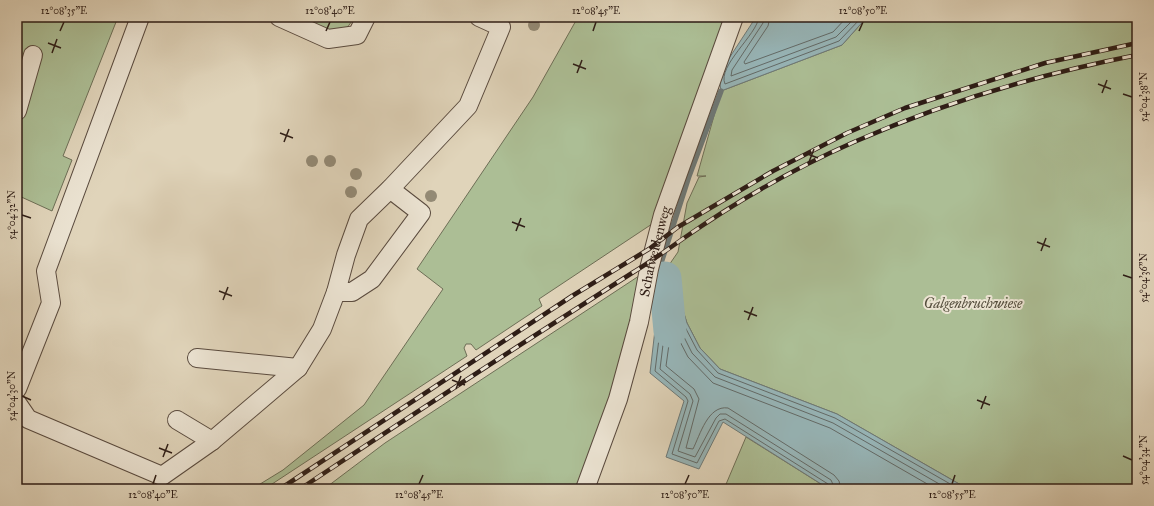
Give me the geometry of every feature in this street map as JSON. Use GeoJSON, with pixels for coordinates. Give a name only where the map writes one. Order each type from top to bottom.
{"type":"FeatureCollection","features":[{"type":"Feature","properties":{"kind":"lane"},"geometry":{"type":"LineString","coordinates":[[17,388],[51,303],[46,271],[140,17]]}},
{"type":"Feature","properties":{"kind":"lane"},"geometry":{"type":"LineString","coordinates":[[279,17],[328,39],[357,35],[366,17]]}},
{"type":"Feature","properties":{"kind":"lane"},"geometry":{"type":"LineString","coordinates":[[17,403],[28,419],[162,476],[212,441],[298,368],[322,329],[336,292],[346,255],[359,219],[390,189],[468,106],[501,27],[479,17]]}},
{"type":"Feature","properties":{"kind":"lane","name":"Schafweidenweg"},"geometry":{"type":"LineString","coordinates":[[585,489],[622,385],[639,322],[649,268],[662,215],[734,17]]}},
{"type":"Feature","properties":{"kind":"lane"},"geometry":{"type":"LineString","coordinates":[[17,111],[33,55]]}},
{"type":"Feature","properties":{"kind":"lane"},"geometry":{"type":"LineString","coordinates":[[336,292],[352,292],[372,279],[421,213],[390,189]]}},
{"type":"Feature","properties":{"kind":"lane"},"geometry":{"type":"LineString","coordinates":[[197,358],[298,368]]}},
{"type":"Feature","properties":{"kind":"lane"},"geometry":{"type":"LineString","coordinates":[[177,420],[212,441]]}},
{"type":"Feature","properties":{"kind":"green space"},"geometry":{"type":"Polygon","coordinates":[[[17,17],[118,17],[63,156],[72,160],[52,211],[17,195],[17,17]]]}},
{"type":"Feature","properties":{"kind":"green space"},"geometry":{"type":"Polygon","coordinates":[[[292,17],[354,17],[349,26],[334,32],[318,29],[292,17]]]}},
{"type":"Feature","properties":{"kind":"green space"},"geometry":{"type":"Polygon","coordinates":[[[578,17],[726,17],[655,222],[539,299],[542,306],[476,350],[471,344],[466,344],[464,348],[467,356],[266,488],[252,489],[283,470],[364,405],[443,289],[417,269],[533,97],[578,17]]]}},
{"type":"Feature","properties":{"kind":"green space","name":"Galgenbruchwiese"},"geometry":{"type":"Polygon","coordinates":[[[867,17],[1137,17],[1137,489],[968,489],[837,414],[720,369],[700,348],[687,323],[669,265],[678,252],[687,203],[699,177],[706,176],[697,176],[721,91],[842,45],[867,17]]]}},
{"type":"Feature","properties":{"kind":"green space"},"geometry":{"type":"Polygon","coordinates":[[[645,272],[610,403],[579,489],[324,489],[385,443],[645,272]]]}},
{"type":"Feature","properties":{"kind":"green space"},"geometry":{"type":"Polygon","coordinates":[[[746,437],[829,489],[724,489],[746,437]]]}},
{"type":"Feature","properties":{"kind":"water"},"geometry":{"type":"Polygon","coordinates":[[[756,17],[867,17],[842,45],[721,91],[719,77],[724,66],[756,17]]]}},
{"type":"Feature","properties":{"kind":"water"},"geometry":{"type":"Polygon","coordinates":[[[660,286],[677,286],[678,296],[687,323],[700,348],[720,369],[837,414],[968,489],[829,489],[723,422],[699,469],[666,457],[684,401],[650,373],[660,286]]]}},
{"type":"Feature","properties":{"kind":"waterway"},"geometry":{"type":"LineString","coordinates":[[665,278],[661,263],[689,176],[721,91]]}},
{"type":"Feature","properties":{"kind":"waterway"},"geometry":{"type":"LineString","coordinates":[[665,278],[670,331]]}},
{"type":"Feature","properties":{"kind":"railway"},"geometry":{"type":"LineString","coordinates":[[280,489],[572,296],[649,249],[678,227],[773,171],[847,133],[905,108],[1045,63],[1137,43]]}},
{"type":"Feature","properties":{"kind":"railway"},"geometry":{"type":"LineString","coordinates":[[300,489],[645,265],[704,224],[767,186],[810,163],[854,142],[923,114],[958,102],[1029,80],[1137,55]]}}]}
